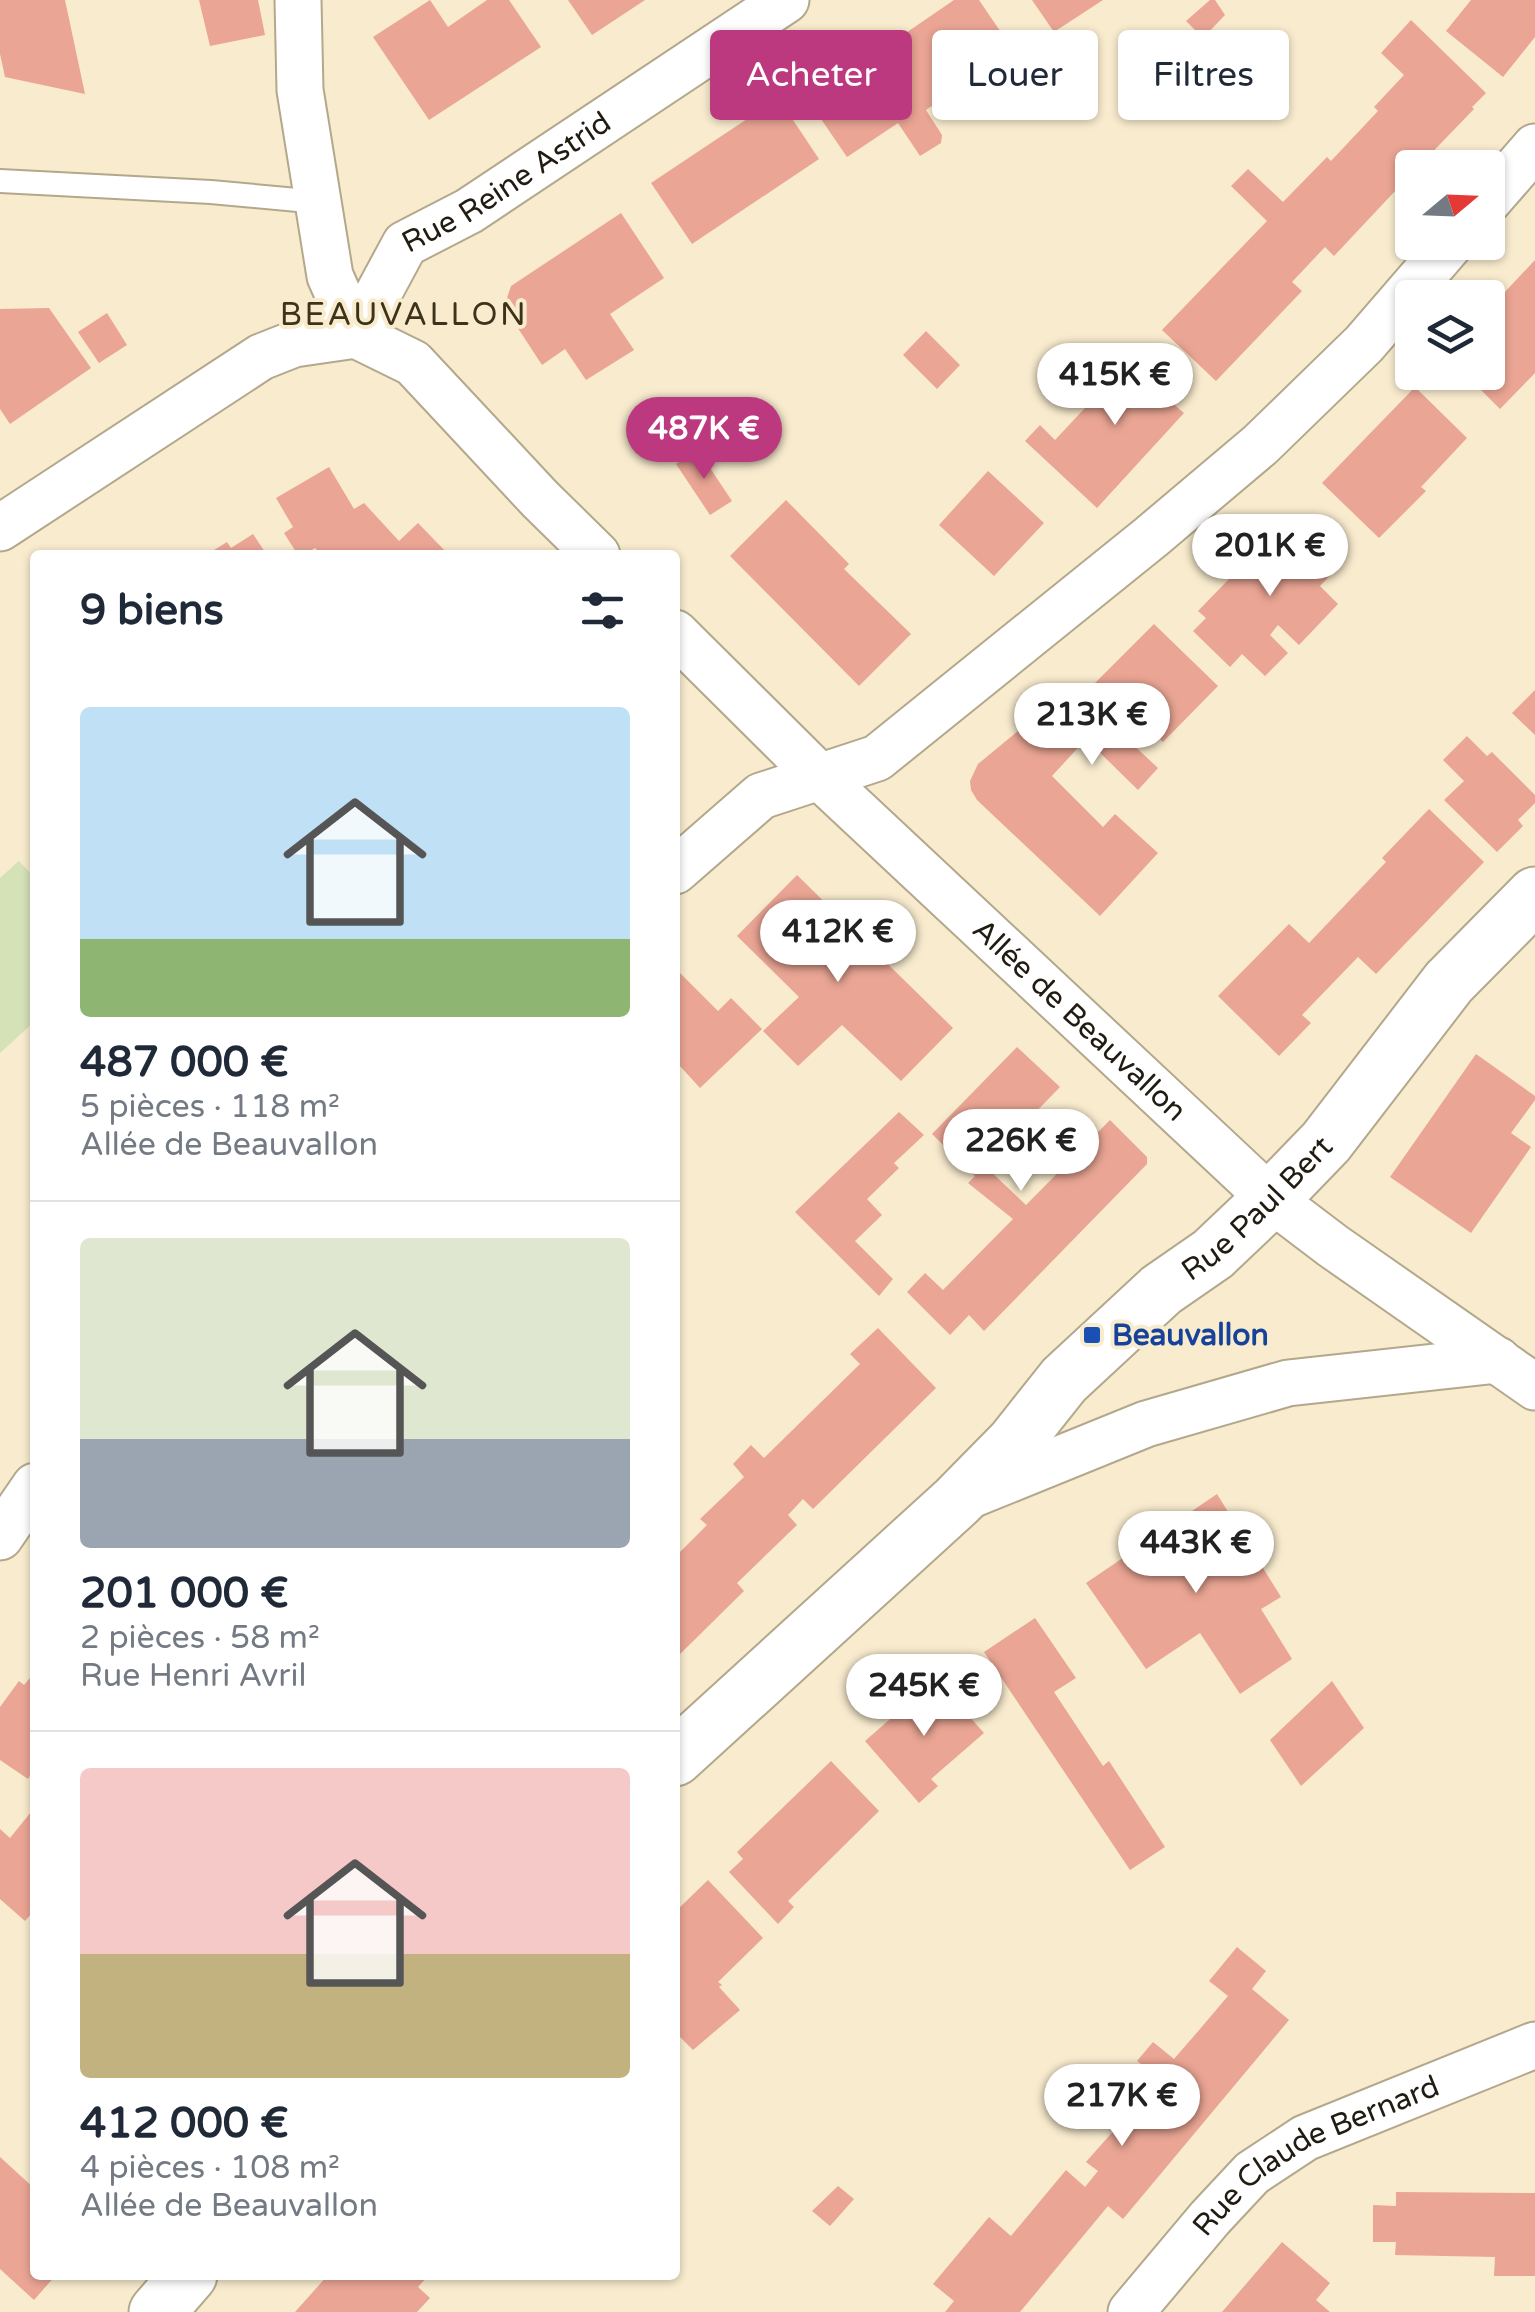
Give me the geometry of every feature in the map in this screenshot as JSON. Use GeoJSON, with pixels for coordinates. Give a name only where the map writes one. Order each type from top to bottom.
{"type":"FeatureCollection","features":[{"type":"Feature","properties":{"kind":"main road","name":"Rue Paul Bert"},"geometry":{"type":"LineString","coordinates":[[680,1753],[958,1500],[1014,1443],[1064,1380],[1162,1290],[1213,1254],[1271,1199],[1326,1142],[1449,982],[1535,895]]}},
{"type":"Feature","properties":{"kind":"main road"},"geometry":{"type":"LineString","coordinates":[[157,2312],[185,2280]]}},
{"type":"Feature","properties":{"kind":"street"},"geometry":{"type":"LineString","coordinates":[[298,0],[300,90],[330,276],[356,335]]}},
{"type":"Feature","properties":{"kind":"street","name":"Rue Reine Astrid"},"geometry":{"type":"LineString","coordinates":[[356,335],[405,244],[469,211],[786,0]]}},
{"type":"Feature","properties":{"kind":"street"},"geometry":{"type":"LineString","coordinates":[[1505,181],[1535,146]]}},
{"type":"Feature","properties":{"kind":"street"},"geometry":{"type":"LineString","coordinates":[[680,867],[760,796],[877,758],[1260,445],[1364,344],[1436,260]]}},
{"type":"Feature","properties":{"kind":"street"},"geometry":{"type":"LineString","coordinates":[[0,528],[260,357],[294,344],[356,335],[413,362],[591,550]]}},
{"type":"Feature","properties":{"kind":"street","name":"Allée de Beauvallon"},"geometry":{"type":"LineString","coordinates":[[680,638],[820,777],[1271,1199],[1535,1387]]}},
{"type":"Feature","properties":{"kind":"street","name":"Rue Paul Bert"},"geometry":{"type":"LineString","coordinates":[[958,1500],[1146,1424],[1288,1383],[1498,1360]]}},
{"type":"Feature","properties":{"kind":"street"},"geometry":{"type":"LineString","coordinates":[[0,1537],[30,1493]]}},
{"type":"Feature","properties":{"kind":"street","name":"Rue Claude Bernard"},"geometry":{"type":"LineString","coordinates":[[1131,2312],[1252,2173],[1292,2146],[1535,2045]]}},
{"type":"Feature","properties":{"kind":"lane"},"geometry":{"type":"LineString","coordinates":[[0,181],[319,202]]}},
{"type":"Feature","properties":{"kind":"green space"},"geometry":{"type":"Polygon","coordinates":[[[19,861],[30,873],[30,1026],[0,1053],[0,878],[19,861]]]}},
{"type":"Feature","properties":{"kind":"building"},"geometry":{"type":"Polygon","coordinates":[[[0,0],[65,0],[85,94],[5,77],[0,54],[0,0]]]}},
{"type":"Feature","properties":{"kind":"building"},"geometry":{"type":"Polygon","coordinates":[[[199,0],[258,0],[265,35],[210,46],[199,0]]]}},
{"type":"Feature","properties":{"kind":"building"},"geometry":{"type":"Polygon","coordinates":[[[430,0],[448,27],[487,0],[509,0],[541,47],[429,120],[373,37],[430,0]]]}},
{"type":"Feature","properties":{"kind":"building"},"geometry":{"type":"Polygon","coordinates":[[[568,0],[645,0],[592,35],[568,0]]]}},
{"type":"Feature","properties":{"kind":"building"},"geometry":{"type":"Polygon","coordinates":[[[954,0],[979,0],[999,30],[932,30],[932,106],[926,110],[942,135],[941,143],[920,156],[898,123],[847,157],[822,120],[912,120],[910,30],[954,0]]]}},
{"type":"Feature","properties":{"kind":"building"},"geometry":{"type":"Polygon","coordinates":[[[1032,0],[1103,0],[1057,30],[1053,30],[1032,0]]]}},
{"type":"Feature","properties":{"kind":"building"},"geometry":{"type":"Polygon","coordinates":[[[1210,0],[1215,0],[1225,15],[1211,30],[1195,30],[1186,21],[1210,0]]]}},
{"type":"Feature","properties":{"kind":"building"},"geometry":{"type":"Polygon","coordinates":[[[1471,0],[1535,0],[1535,37],[1503,77],[1446,31],[1471,0]]]}},
{"type":"Feature","properties":{"kind":"building"},"geometry":{"type":"Polygon","coordinates":[[[1411,20],[1486,93],[1434,150],[1395,150],[1395,191],[1334,256],[1325,247],[1292,282],[1302,291],[1216,381],[1162,330],[1267,221],[1231,186],[1248,169],[1283,202],[1327,157],[1331,161],[1378,111],[1374,107],[1404,75],[1381,53],[1411,20]]]}},
{"type":"Feature","properties":{"kind":"building"},"geometry":{"type":"Polygon","coordinates":[[[746,120],[793,120],[819,159],[692,244],[651,183],[746,120]]]}},
{"type":"Feature","properties":{"kind":"building"},"geometry":{"type":"Polygon","coordinates":[[[621,213],[664,278],[610,314],[634,350],[586,380],[565,349],[542,365],[504,307],[511,286],[621,213]]]}},
{"type":"Feature","properties":{"kind":"building"},"geometry":{"type":"Polygon","coordinates":[[[1535,260],[1535,373],[1500,409],[1481,390],[1505,390],[1505,292],[1535,260]]]}},
{"type":"Feature","properties":{"kind":"building"},"geometry":{"type":"Polygon","coordinates":[[[49,308],[91,368],[10,424],[0,409],[0,309],[49,308]]]}},
{"type":"Feature","properties":{"kind":"building"},"geometry":{"type":"Polygon","coordinates":[[[107,313],[127,345],[99,363],[78,332],[107,313]]]}},
{"type":"Feature","properties":{"kind":"building"},"geometry":{"type":"Polygon","coordinates":[[[926,331],[960,365],[937,389],[903,355],[926,331]]]}},
{"type":"Feature","properties":{"kind":"building"},"geometry":{"type":"Polygon","coordinates":[[[1144,345],[1187,385],[1171,402],[1184,413],[1097,508],[1025,441],[1040,425],[1055,440],[1144,345]]]}},
{"type":"Feature","properties":{"kind":"building"},"geometry":{"type":"Polygon","coordinates":[[[1412,390],[1418,390],[1467,438],[1421,487],[1426,491],[1379,538],[1322,483],[1412,390]]]}},
{"type":"Feature","properties":{"kind":"building"},"geometry":{"type":"Polygon","coordinates":[[[698,450],[732,501],[710,515],[676,464],[698,450]]]}},
{"type":"Feature","properties":{"kind":"building"},"geometry":{"type":"Polygon","coordinates":[[[329,467],[354,509],[364,503],[399,541],[418,523],[444,550],[295,550],[284,533],[293,527],[276,498],[329,467]]]}},
{"type":"Feature","properties":{"kind":"building"},"geometry":{"type":"Polygon","coordinates":[[[988,471],[1044,523],[994,576],[939,525],[988,471]]]}},
{"type":"Feature","properties":{"kind":"building"},"geometry":{"type":"Polygon","coordinates":[[[786,500],[849,564],[844,569],[911,634],[859,686],[730,556],[786,500]]]}},
{"type":"Feature","properties":{"kind":"building"},"geometry":{"type":"Polygon","coordinates":[[[1290,516],[1341,564],[1320,586],[1338,604],[1299,645],[1278,625],[1270,635],[1288,653],[1265,676],[1242,654],[1230,667],[1193,631],[1206,618],[1198,611],[1290,516]]]}},
{"type":"Feature","properties":{"kind":"building"},"geometry":{"type":"Polygon","coordinates":[[[253,534],[264,550],[214,550],[227,542],[231,548],[253,534]]]}},
{"type":"Feature","properties":{"kind":"building"},"geometry":{"type":"Polygon","coordinates":[[[1154,624],[1218,686],[1163,742],[1130,711],[1124,717],[1136,728],[1126,738],[1158,768],[1138,790],[1086,739],[1052,776],[1103,827],[1115,814],[1158,853],[1100,916],[977,800],[970,781],[978,764],[1018,731],[1021,734],[1054,706],[1063,715],[1154,624]]]}},
{"type":"Feature","properties":{"kind":"building"},"geometry":{"type":"Polygon","coordinates":[[[1535,690],[1535,735],[1512,713],[1535,690]]]}},
{"type":"Feature","properties":{"kind":"building"},"geometry":{"type":"Polygon","coordinates":[[[1467,736],[1487,756],[1492,752],[1535,795],[1535,803],[1518,820],[1523,826],[1497,852],[1444,800],[1464,781],[1443,760],[1467,736]]]}},
{"type":"Feature","properties":{"kind":"building"},"geometry":{"type":"Polygon","coordinates":[[[1429,809],[1484,862],[1376,974],[1358,957],[1302,1015],[1311,1023],[1279,1056],[1218,996],[1289,924],[1309,943],[1386,862],[1382,858],[1429,809]]]}},
{"type":"Feature","properties":{"kind":"building"},"geometry":{"type":"Polygon","coordinates":[[[797,875],[953,1028],[901,1081],[842,1025],[798,1066],[763,1031],[799,997],[737,936],[797,875]]]}},
{"type":"Feature","properties":{"kind":"building"},"geometry":{"type":"Polygon","coordinates":[[[680,973],[718,1011],[731,998],[762,1029],[700,1088],[680,1066],[680,973]]]}},
{"type":"Feature","properties":{"kind":"building"},"geometry":{"type":"Polygon","coordinates":[[[1017,1047],[1060,1087],[984,1165],[1026,1205],[1110,1120],[1147,1157],[1147,1164],[984,1331],[969,1315],[950,1335],[907,1292],[925,1273],[943,1290],[1013,1219],[968,1183],[975,1176],[932,1134],[1017,1047]]]}},
{"type":"Feature","properties":{"kind":"building"},"geometry":{"type":"Polygon","coordinates":[[[1476,1054],[1535,1096],[1535,1100],[1511,1133],[1531,1147],[1471,1233],[1390,1177],[1476,1054]]]}},
{"type":"Feature","properties":{"kind":"building"},"geometry":{"type":"Polygon","coordinates":[[[899,1112],[924,1135],[894,1163],[899,1168],[867,1199],[882,1215],[855,1241],[893,1279],[879,1296],[795,1212],[899,1112]]]}},
{"type":"Feature","properties":{"kind":"building"},"geometry":{"type":"Polygon","coordinates":[[[878,1328],[936,1388],[813,1509],[803,1499],[788,1515],[797,1525],[737,1583],[744,1591],[680,1654],[680,1552],[707,1525],[700,1519],[744,1477],[733,1464],[751,1445],[764,1458],[860,1364],[850,1354],[878,1328]]]}},
{"type":"Feature","properties":{"kind":"building"},"geometry":{"type":"Polygon","coordinates":[[[1217,1494],[1281,1597],[1261,1609],[1292,1659],[1240,1694],[1200,1633],[1146,1669],[1086,1583],[1217,1494]]]}},
{"type":"Feature","properties":{"kind":"building"},"geometry":{"type":"Polygon","coordinates":[[[1035,1618],[1076,1678],[1054,1692],[1103,1766],[1109,1761],[1165,1847],[1130,1870],[984,1652],[1035,1618]]]}},
{"type":"Feature","properties":{"kind":"building"},"geometry":{"type":"Polygon","coordinates":[[[30,1678],[28,1779],[0,1760],[0,1707],[19,1681],[24,1685],[30,1678]]]}},
{"type":"Feature","properties":{"kind":"building"},"geometry":{"type":"Polygon","coordinates":[[[936,1679],[984,1733],[931,1779],[938,1786],[919,1803],[865,1741],[936,1679]]]}},
{"type":"Feature","properties":{"kind":"building"},"geometry":{"type":"Polygon","coordinates":[[[1332,1681],[1364,1728],[1301,1786],[1270,1740],[1332,1681]]]}},
{"type":"Feature","properties":{"kind":"building"},"geometry":{"type":"Polygon","coordinates":[[[831,1761],[879,1811],[788,1901],[794,1907],[778,1924],[729,1872],[743,1859],[737,1852],[831,1761]]]}},
{"type":"Feature","properties":{"kind":"building"},"geometry":{"type":"Polygon","coordinates":[[[30,1813],[30,1916],[25,1921],[0,1899],[0,1829],[10,1838],[30,1813]]]}},
{"type":"Feature","properties":{"kind":"building"},"geometry":{"type":"Polygon","coordinates":[[[708,1880],[763,1938],[718,1982],[740,2010],[693,2050],[680,2037],[680,1907],[708,1880]]]}},
{"type":"Feature","properties":{"kind":"building"},"geometry":{"type":"Polygon","coordinates":[[[1237,1947],[1266,1971],[1252,1989],[1289,2020],[1123,2219],[1108,2206],[1020,2312],[945,2312],[954,2301],[933,2284],[989,2217],[1011,2236],[1066,2170],[1085,2187],[1098,2171],[1086,2162],[1116,2128],[1093,2109],[1115,2083],[1137,2102],[1142,2096],[1127,2084],[1144,2066],[1137,2061],[1153,2042],[1174,2059],[1228,1996],[1209,1981],[1237,1947]]]}},
{"type":"Feature","properties":{"kind":"building"},"geometry":{"type":"Polygon","coordinates":[[[0,2157],[30,2184],[30,2280],[52,2280],[34,2300],[0,2269],[0,2157]]]}},
{"type":"Feature","properties":{"kind":"building"},"geometry":{"type":"Polygon","coordinates":[[[838,2186],[854,2199],[830,2226],[812,2211],[838,2186]]]}},
{"type":"Feature","properties":{"kind":"building"},"geometry":{"type":"Polygon","coordinates":[[[1396,2192],[1535,2193],[1535,2276],[1494,2276],[1495,2257],[1395,2255],[1396,2242],[1373,2242],[1373,2205],[1396,2206],[1396,2192]]]}},
{"type":"Feature","properties":{"kind":"building"},"geometry":{"type":"Polygon","coordinates":[[[1282,2242],[1330,2283],[1316,2300],[1330,2312],[1222,2312],[1282,2242]]]}},
{"type":"Feature","properties":{"kind":"building"},"geometry":{"type":"Polygon","coordinates":[[[324,2280],[424,2280],[418,2287],[430,2298],[417,2312],[295,2312],[324,2280]]]}},
{"type":"Feature","properties":{"kind":"place","name":"Beauvallon"},"geometry":{"type":"Point","coordinates":[1092,1335]}},
{"type":"Feature","properties":{"kind":"district","name":"BEAUVALLON"},"geometry":{"type":"Point","coordinates":[404,314]}}]}
